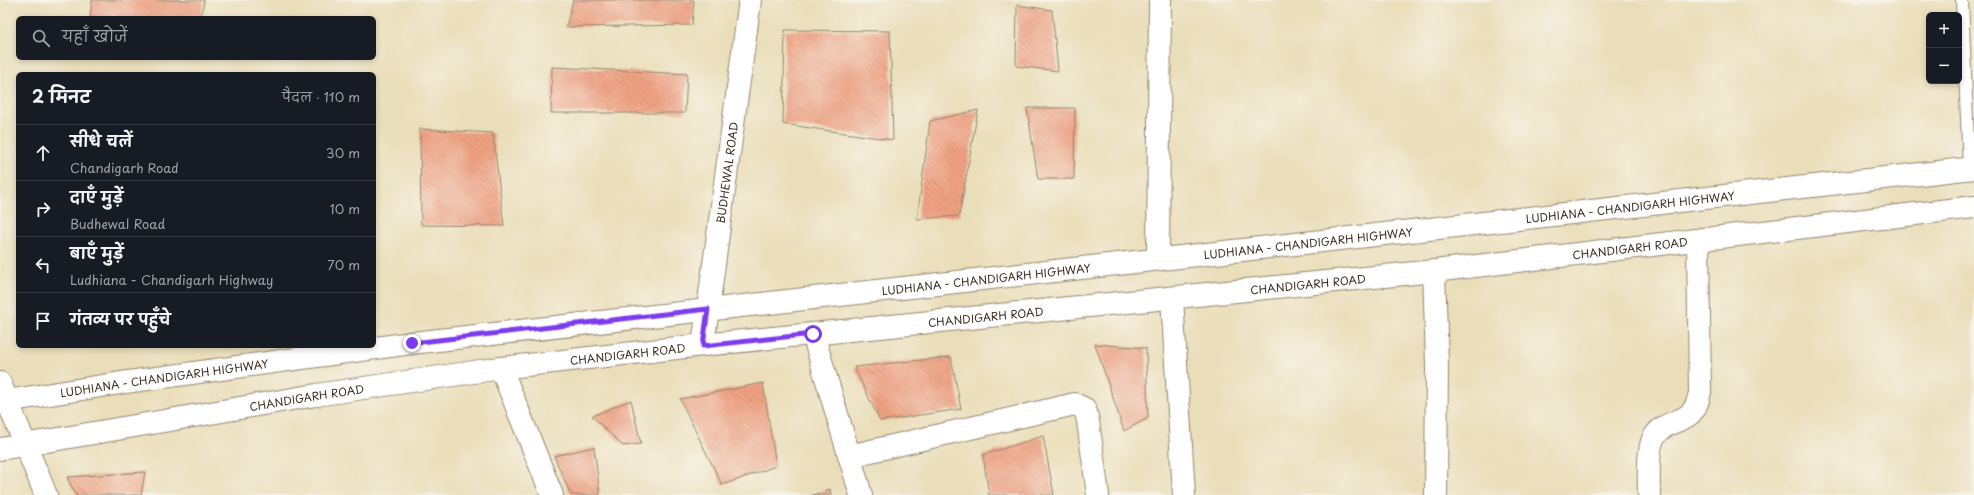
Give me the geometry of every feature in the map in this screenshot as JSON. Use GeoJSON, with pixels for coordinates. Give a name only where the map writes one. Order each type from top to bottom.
{"type":"FeatureCollection","features":[{"type":"Feature","properties":{"kind":"main road","name":"BUDHEWAL ROAD"},"geometry":{"type":"LineString","coordinates":[[703,346],[750,0]]}},
{"type":"Feature","properties":{"kind":"main road"},"geometry":{"type":"LineString","coordinates":[[1158,258],[1160,0]]}},
{"type":"Feature","properties":{"kind":"main road","name":"LUDHIANA - CHANDIGARH HIGHWAY"},"geometry":{"type":"LineString","coordinates":[[376,348],[1158,258],[1971,168]]}},
{"type":"Feature","properties":{"kind":"main road","name":"CHANDIGARH ROAD"},"geometry":{"type":"LineString","coordinates":[[0,449],[316,395],[501,368],[813,334],[1434,271],[1974,207]]}},
{"type":"Feature","properties":{"kind":"main road"},"geometry":{"type":"LineString","coordinates":[[1649,495],[1650,450],[1654,437],[1662,429],[1690,414],[1698,406],[1700,392],[1698,240]]}},
{"type":"Feature","properties":{"kind":"main road"},"geometry":{"type":"LineString","coordinates":[[1434,271],[1437,364],[1436,495]]}},
{"type":"Feature","properties":{"kind":"main road"},"geometry":{"type":"LineString","coordinates":[[1172,298],[1183,495]]}},
{"type":"Feature","properties":{"kind":"main road"},"geometry":{"type":"LineString","coordinates":[[813,334],[861,495]]}},
{"type":"Feature","properties":{"kind":"main road","name":"LUDHIANA - CHANDIGARH HIGHWAY"},"geometry":{"type":"LineString","coordinates":[[2,396],[127,382],[375,348]]}},
{"type":"Feature","properties":{"kind":"main road"},"geometry":{"type":"LineString","coordinates":[[501,368],[552,495]]}},
{"type":"Feature","properties":{"kind":"main road"},"geometry":{"type":"LineString","coordinates":[[2,396],[26,445],[46,495]]}},
{"type":"Feature","properties":{"kind":"main road"},"geometry":{"type":"LineString","coordinates":[[849,456],[1075,404],[1085,409],[1098,495]]}},
{"type":"Feature","properties":{"kind":"lane"},"geometry":{"type":"LineString","coordinates":[[1962,0],[1971,168]]}},
{"type":"Feature","properties":{"kind":"building"},"geometry":{"type":"Polygon","coordinates":[[[92,0],[204,0],[201,16],[90,16],[92,0]]]}},
{"type":"Feature","properties":{"kind":"building"},"geometry":{"type":"Polygon","coordinates":[[[573,0],[694,0],[692,25],[566,27],[573,0]]]}},
{"type":"Feature","properties":{"kind":"building"},"geometry":{"type":"Polygon","coordinates":[[[1017,5],[1052,10],[1058,71],[1016,66],[1017,5]]]}},
{"type":"Feature","properties":{"kind":"building"},"geometry":{"type":"Polygon","coordinates":[[[785,30],[890,31],[893,140],[783,124],[785,30]]]}},
{"type":"Feature","properties":{"kind":"building"},"geometry":{"type":"Polygon","coordinates":[[[552,67],[687,74],[685,113],[551,113],[552,67]]]}},
{"type":"Feature","properties":{"kind":"building"},"geometry":{"type":"Polygon","coordinates":[[[1027,108],[1075,108],[1074,179],[1038,179],[1027,108]]]}},
{"type":"Feature","properties":{"kind":"building"},"geometry":{"type":"Polygon","coordinates":[[[978,110],[959,216],[917,219],[930,121],[978,110]]]}},
{"type":"Feature","properties":{"kind":"building"},"geometry":{"type":"Polygon","coordinates":[[[420,129],[493,133],[504,226],[421,225],[420,129]]]}},
{"type":"Feature","properties":{"kind":"building"},"geometry":{"type":"Polygon","coordinates":[[[1095,344],[1146,348],[1148,418],[1124,431],[1095,344]]]}},
{"type":"Feature","properties":{"kind":"building"},"geometry":{"type":"Polygon","coordinates":[[[951,357],[961,409],[880,421],[854,367],[951,357]]]}},
{"type":"Feature","properties":{"kind":"building"},"geometry":{"type":"Polygon","coordinates":[[[763,383],[776,466],[722,485],[680,399],[763,383]]]}},
{"type":"Feature","properties":{"kind":"building"},"geometry":{"type":"Polygon","coordinates":[[[631,400],[641,444],[623,446],[592,416],[631,400]]]}},
{"type":"Feature","properties":{"kind":"building"},"geometry":{"type":"Polygon","coordinates":[[[1043,436],[1054,495],[989,495],[983,455],[1043,436]]]}},
{"type":"Feature","properties":{"kind":"building"},"geometry":{"type":"Polygon","coordinates":[[[594,447],[600,495],[571,495],[554,456],[594,447]]]}},
{"type":"Feature","properties":{"kind":"building"},"geometry":{"type":"Polygon","coordinates":[[[145,472],[141,495],[76,495],[67,477],[145,472]]]}},
{"type":"Feature","properties":{"kind":"building"},"geometry":{"type":"Polygon","coordinates":[[[830,489],[831,495],[813,495],[830,489]]]}},
{"type":"Feature","properties":{"kind":"route"},"geometry":{"type":"LineString","coordinates":[[412,343],[708,309],[703,346],[813,334]]}}]}
